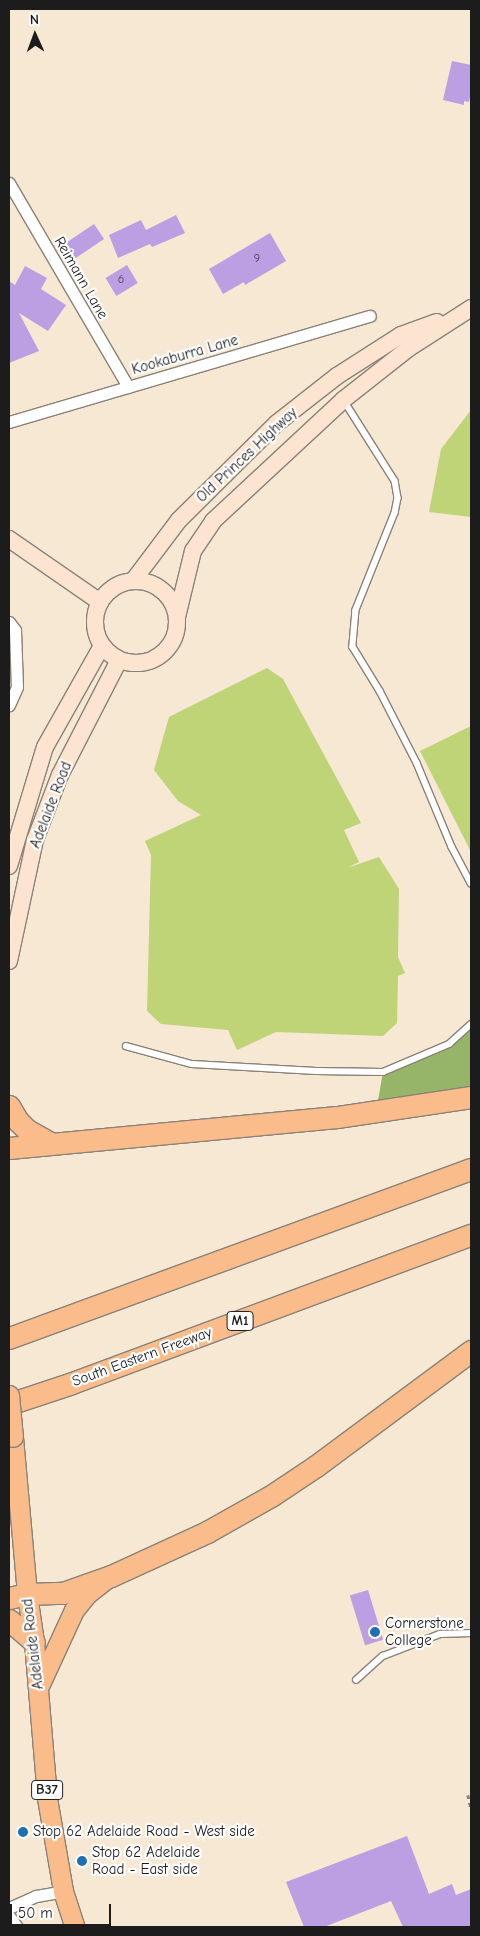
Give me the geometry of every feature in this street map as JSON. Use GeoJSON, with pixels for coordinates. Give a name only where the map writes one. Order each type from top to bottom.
{"type":"FeatureCollection","features":[{"type":"Feature","properties":{"kind":"highway"},"geometry":{"type":"LineString","coordinates":[[9,1148],[337,1117],[471,1097]]}},
{"type":"Feature","properties":{"kind":"highway"},"geometry":{"type":"LineString","coordinates":[[9,1106],[18,1121],[27,1130],[50,1143]]}},
{"type":"Feature","properties":{"kind":"highway"},"geometry":{"type":"LineString","coordinates":[[9,1338],[471,1169]]}},
{"type":"Feature","properties":{"kind":"highway","name":"South Eastern Freeway"},"geometry":{"type":"LineString","coordinates":[[9,1404],[72,1383],[471,1235]]}},
{"type":"Feature","properties":{"kind":"highway"},"geometry":{"type":"LineString","coordinates":[[18,1596],[63,1593],[111,1576],[207,1532],[272,1496],[471,1352]]}},
{"type":"Feature","properties":{"kind":"highway"},"geometry":{"type":"LineString","coordinates":[[9,1620],[34,1642]]}},
{"type":"Feature","properties":{"kind":"main road","name":"Old Princes Highway"},"geometry":{"type":"LineString","coordinates":[[177,617],[193,551],[213,521],[343,400],[409,348],[466,311]]}},
{"type":"Feature","properties":{"kind":"main road","name":"Old Princes Highway"},"geometry":{"type":"LineString","coordinates":[[133,581],[179,520],[277,423],[337,376],[401,335],[466,311]]}},
{"type":"Feature","properties":{"kind":"main road"},"geometry":{"type":"LineString","coordinates":[[9,539],[100,602]]}},
{"type":"Feature","properties":{"kind":"main road"},"geometry":{"type":"LineString","coordinates":[[133,581],[146,582],[157,586],[167,594],[174,605],[177,629],[173,641],[166,651],[144,663],[119,660],[102,646],[95,624],[100,602],[108,592],[120,584],[133,581]]}},
{"type":"Feature","properties":{"kind":"main road","name":"Adelaide Road"},"geometry":{"type":"LineString","coordinates":[[9,866],[45,747],[102,646]]}},
{"type":"Feature","properties":{"kind":"main road","name":"Adelaide Road"},"geometry":{"type":"LineString","coordinates":[[9,961],[35,840],[60,775],[119,660]]}},
{"type":"Feature","properties":{"kind":"main road","name":"Adelaide Road"},"geometry":{"type":"LineString","coordinates":[[9,1395],[13,1437],[18,1596],[34,1642],[47,1798],[63,1891],[75,1927]]}},
{"type":"Feature","properties":{"kind":"main road"},"geometry":{"type":"LineString","coordinates":[[38,1688],[74,1610],[88,1594],[111,1576]]}},
{"type":"Feature","properties":{"kind":"street","name":"Reimann Lane"},"geometry":{"type":"LineString","coordinates":[[9,183],[128,387]]}},
{"type":"Feature","properties":{"kind":"street","name":"Kookaburra Lane"},"geometry":{"type":"LineString","coordinates":[[9,422],[370,316]]}},
{"type":"Feature","properties":{"kind":"street"},"geometry":{"type":"LineString","coordinates":[[9,622],[15,630],[17,687],[9,705]]}},
{"type":"Feature","properties":{"kind":"street"},"geometry":{"type":"LineString","coordinates":[[9,1908],[36,1896],[63,1891]]}},
{"type":"Feature","properties":{"kind":"street"},"geometry":{"type":"LineString","coordinates":[[9,1916],[17,1927]]}},
{"type":"Feature","properties":{"kind":"lane"},"geometry":{"type":"LineString","coordinates":[[343,400],[395,480],[398,498],[395,513],[356,610],[353,647],[380,691],[417,763],[452,848],[471,883]]}},
{"type":"Feature","properties":{"kind":"lane"},"geometry":{"type":"LineString","coordinates":[[126,1046],[192,1064],[383,1072],[449,1044],[471,1024]]}},
{"type":"Feature","properties":{"kind":"lane"},"geometry":{"type":"LineString","coordinates":[[356,1680],[383,1656],[440,1634],[471,1633]]}},
{"type":"Feature","properties":{"kind":"path"},"geometry":{"type":"LineString","coordinates":[[468,1796],[471,1808]]}},
{"type":"Feature","properties":{"kind":"green space"},"geometry":{"type":"Polygon","coordinates":[[[471,410],[471,517],[429,512],[441,449],[471,410]]]}},
{"type":"Feature","properties":{"kind":"green space"},"geometry":{"type":"Polygon","coordinates":[[[267,668],[283,679],[361,823],[344,830],[359,862],[347,868],[379,857],[399,889],[398,957],[405,973],[398,976],[397,1023],[383,1036],[276,1032],[237,1050],[228,1030],[161,1024],[147,1011],[151,855],[145,841],[201,815],[178,801],[154,770],[169,717],[267,668]]]}},
{"type":"Feature","properties":{"kind":"green space"},"geometry":{"type":"Polygon","coordinates":[[[471,726],[471,852],[420,751],[471,726]]]}},
{"type":"Feature","properties":{"kind":"green space"},"geometry":{"type":"Polygon","coordinates":[[[471,1024],[471,1097],[376,1112],[383,1072],[449,1044],[471,1024]]]}},
{"type":"Feature","properties":{"kind":"building"},"geometry":{"type":"Polygon","coordinates":[[[452,61],[471,65],[471,92],[469,102],[464,101],[464,105],[443,100],[452,61]]]}},
{"type":"Feature","properties":{"kind":"building"},"geometry":{"type":"Polygon","coordinates":[[[176,215],[185,233],[152,247],[150,244],[118,258],[109,235],[141,220],[146,230],[176,215]]]}},
{"type":"Feature","properties":{"kind":"building"},"geometry":{"type":"Polygon","coordinates":[[[94,224],[104,239],[68,263],[58,248],[94,224]]]}},
{"type":"Feature","properties":{"kind":"building"},"geometry":{"type":"Polygon","coordinates":[[[270,233],[286,261],[245,285],[244,282],[223,294],[209,269],[270,233]]]}},
{"type":"Feature","properties":{"kind":"building"},"geometry":{"type":"Polygon","coordinates":[[[127,265],[138,283],[116,296],[106,278],[127,265]]]}},
{"type":"Feature","properties":{"kind":"building"},"geometry":{"type":"Polygon","coordinates":[[[25,266],[47,278],[41,289],[66,305],[48,331],[19,313],[39,351],[9,363],[9,281],[15,285],[25,266]]]}},
{"type":"Feature","properties":{"kind":"building"},"geometry":{"type":"Polygon","coordinates":[[[368,1590],[383,1640],[365,1645],[350,1596],[368,1590]]]}},
{"type":"Feature","properties":{"kind":"building"},"geometry":{"type":"Polygon","coordinates":[[[407,1836],[429,1894],[452,1884],[456,1895],[471,1889],[471,1927],[403,1927],[391,1901],[324,1927],[304,1927],[286,1882],[407,1836]]]}},
{"type":"Feature","properties":{"kind":"place","name":"Cornerstone College"},"geometry":{"type":"Point","coordinates":[375,1632]}},
{"type":"Feature","properties":{"kind":"place","name":"Stop 62 Adelaide Road - West side"},"geometry":{"type":"Point","coordinates":[23,1832]}},
{"type":"Feature","properties":{"kind":"place","name":"Stop 62 Adelaide Road - East side"},"geometry":{"type":"Point","coordinates":[82,1861]}}]}
